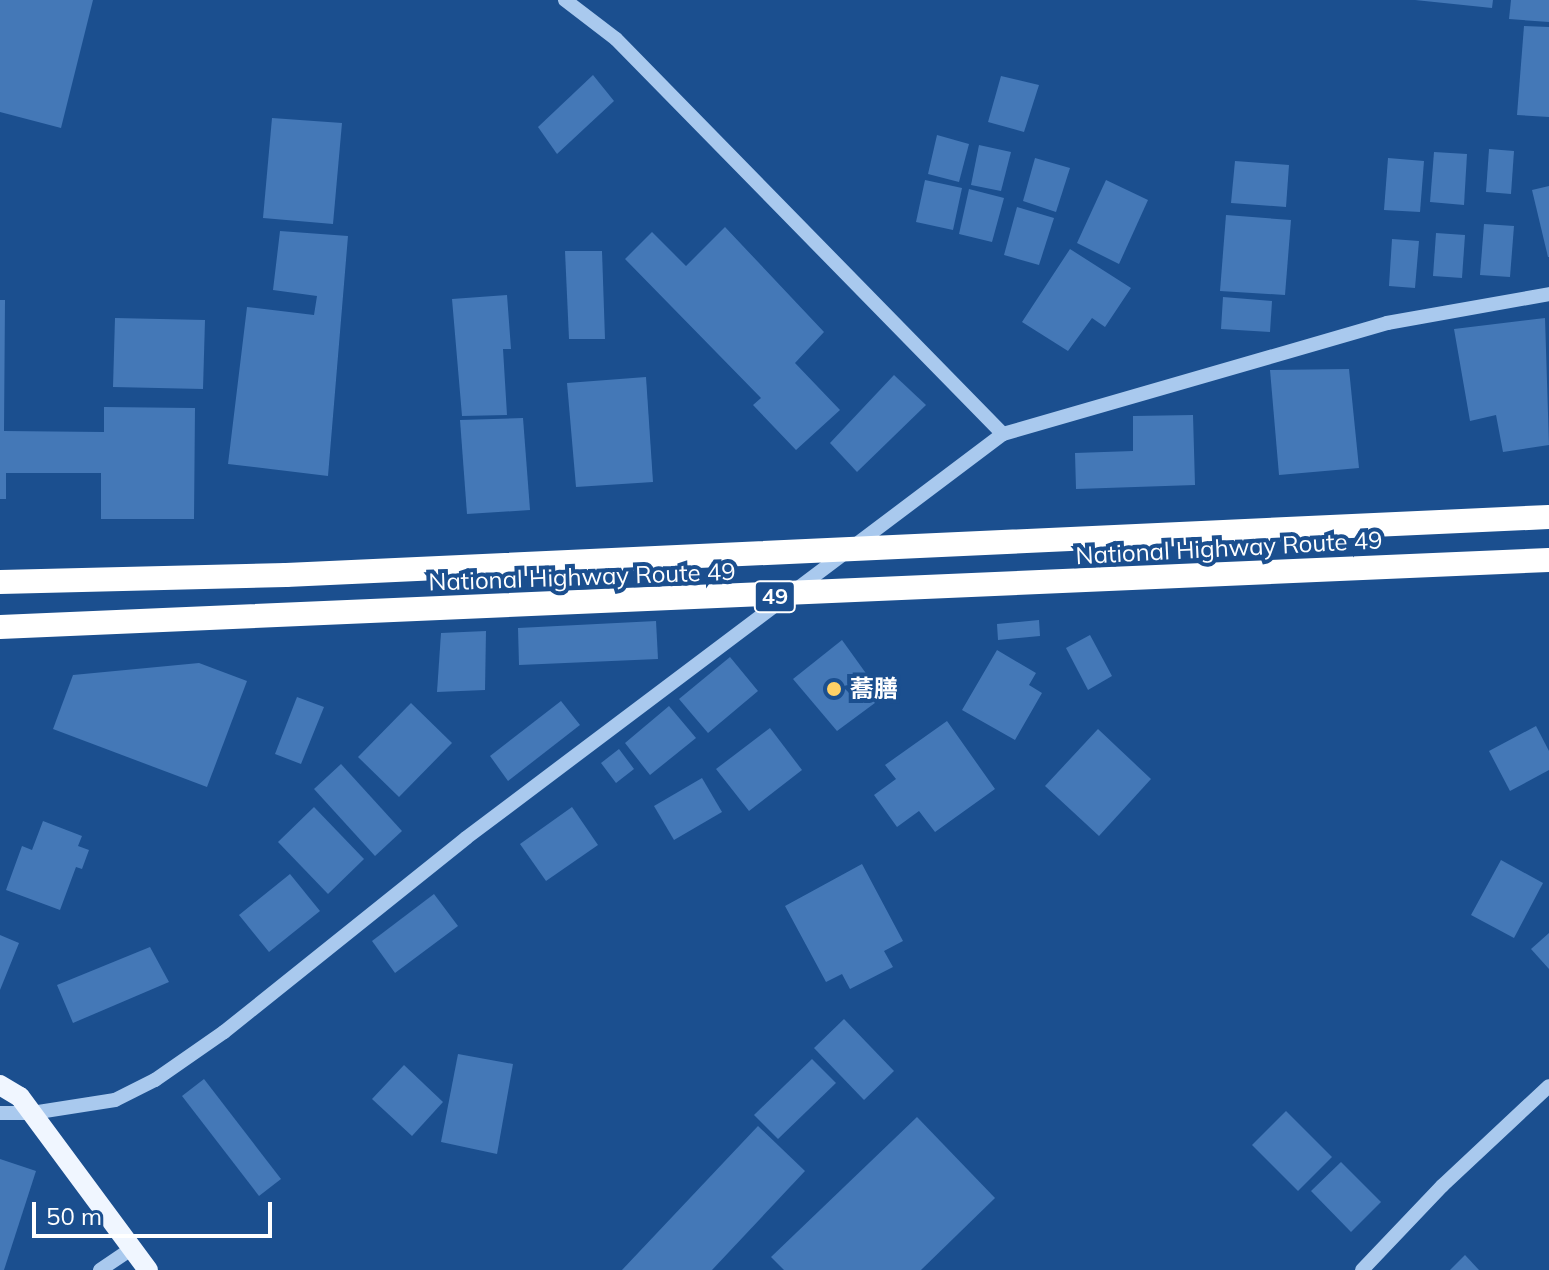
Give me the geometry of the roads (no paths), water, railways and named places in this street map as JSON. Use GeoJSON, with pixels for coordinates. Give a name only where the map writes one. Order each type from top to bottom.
{"type":"FeatureCollection","features":[{"type":"Feature","properties":{"kind":"highway","name":"National Highway Route 49"},"geometry":{"type":"LineString","coordinates":[[0,582],[849,550],[1549,517]]}},
{"type":"Feature","properties":{"kind":"highway","name":"National Highway Route 49"},"geometry":{"type":"LineString","coordinates":[[0,627],[786,596],[1549,560]]}},
{"type":"Feature","properties":{"kind":"main road"},"geometry":{"type":"LineString","coordinates":[[0,1085],[20,1097],[130,1250],[148,1270]]}},
{"type":"Feature","properties":{"kind":"street"},"geometry":{"type":"LineString","coordinates":[[565,0],[616,39],[1003,434]]}},
{"type":"Feature","properties":{"kind":"street"},"geometry":{"type":"LineString","coordinates":[[0,1113],[32,1113],[115,1100],[155,1080],[786,596],[1003,434],[1387,323],[1549,294]]}},
{"type":"Feature","properties":{"kind":"street"},"geometry":{"type":"LineString","coordinates":[[1362,1270],[1442,1186],[1549,1086]]}},
{"type":"Feature","properties":{"kind":"street"},"geometry":{"type":"LineString","coordinates":[[100,1270],[130,1250]]}},
{"type":"Feature","properties":{"kind":"place","name":"蕎膳"},"geometry":{"type":"Point","coordinates":[834,689]}}]}
